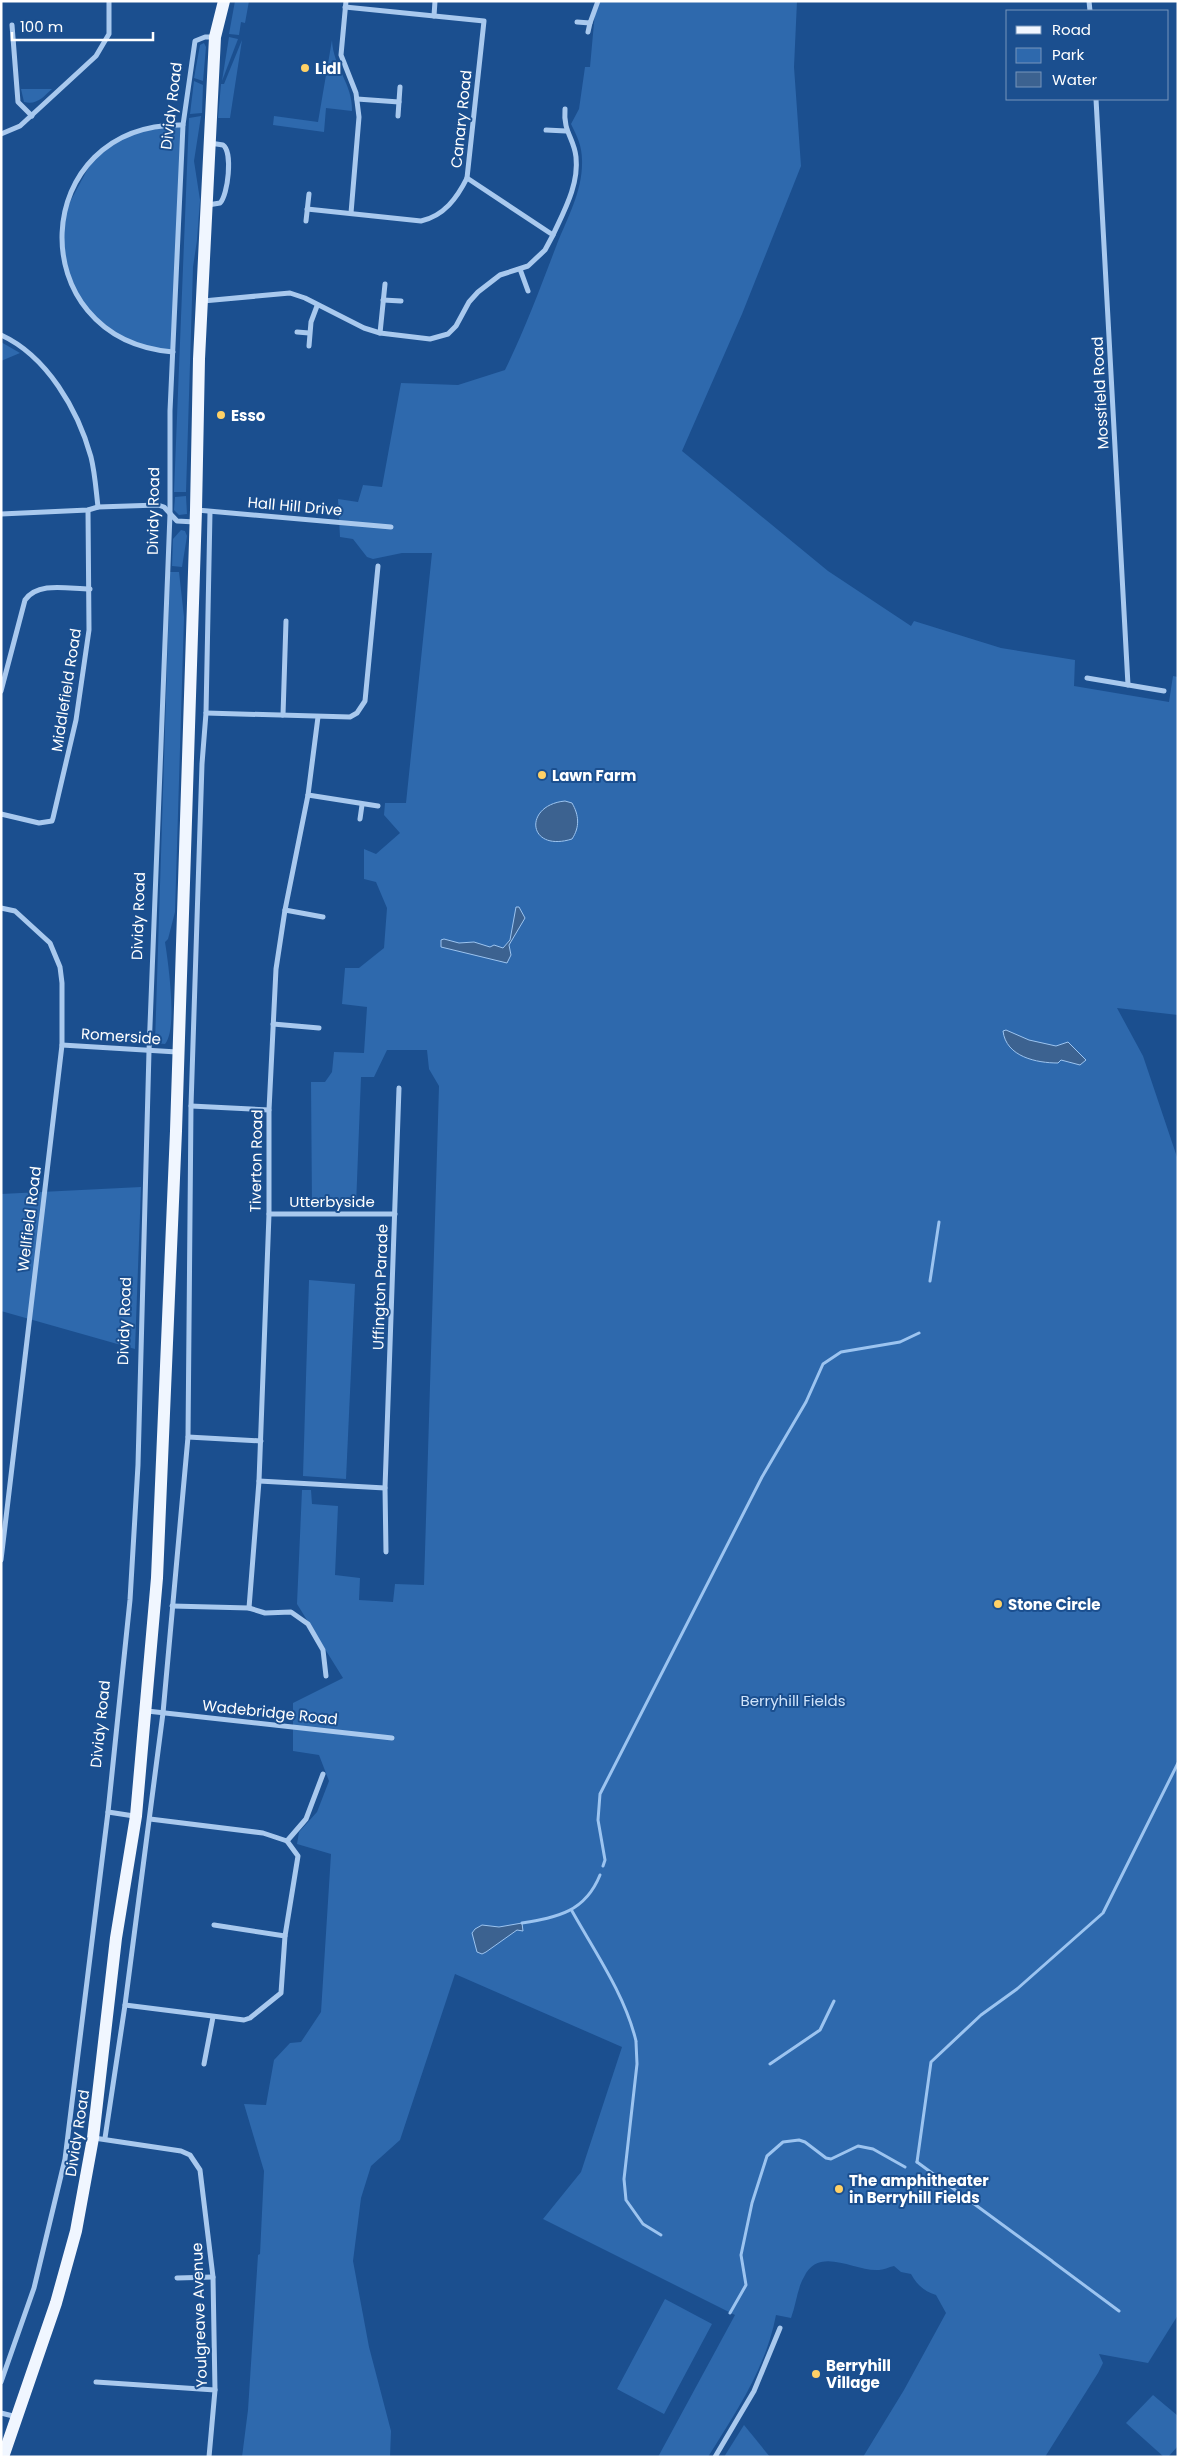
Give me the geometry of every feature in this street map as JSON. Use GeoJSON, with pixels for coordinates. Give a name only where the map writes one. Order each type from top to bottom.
{"type":"FeatureCollection","features":[{"type":"Feature","properties":{"kind":"main road","name":"Dividy Road"},"geometry":{"type":"LineString","coordinates":[[3,2457],[56,2303],[99,2138],[116,1938],[136,1816],[157,1578],[196,516],[199,360],[215,37],[224,1]]}},
{"type":"Feature","properties":{"kind":"street"},"geometry":{"type":"LineString","coordinates":[[1,134],[20,126],[32,116],[72,80],[102,49],[108,34],[109,1]]}},
{"type":"Feature","properties":{"kind":"street"},"geometry":{"type":"LineString","coordinates":[[434,16],[435,1]]}},
{"type":"Feature","properties":{"kind":"street"},"geometry":{"type":"LineString","coordinates":[[588,32],[598,1]]}},
{"type":"Feature","properties":{"kind":"street"},"geometry":{"type":"LineString","coordinates":[[345,4],[341,55],[357,99],[359,116],[350,213]]}},
{"type":"Feature","properties":{"kind":"street","name":"Canary Road"},"geometry":{"type":"LineString","coordinates":[[307,209],[421,221],[432,219],[457,196],[467,178],[484,21],[345,4]]}},
{"type":"Feature","properties":{"kind":"street"},"geometry":{"type":"LineString","coordinates":[[577,22],[590,23]]}},
{"type":"Feature","properties":{"kind":"street"},"geometry":{"type":"LineString","coordinates":[[12,24],[18,102],[32,116]]}},
{"type":"Feature","properties":{"kind":"street","name":"Dividy Road"},"geometry":{"type":"LineString","coordinates":[[1,2382],[34,2288],[65,2159],[108,1812],[130,1600],[138,1465],[149,1051],[170,514],[170,411],[183,125],[196,40],[205,37],[215,37]]}},
{"type":"Feature","properties":{"kind":"street"},"geometry":{"type":"LineString","coordinates":[[398,116],[400,87]]}},
{"type":"Feature","properties":{"kind":"street"},"geometry":{"type":"LineString","coordinates":[[357,99],[399,102]]}},
{"type":"Feature","properties":{"kind":"street","name":"Mossfield Road"},"geometry":{"type":"LineString","coordinates":[[1096,100],[1128,685]]}},
{"type":"Feature","properties":{"kind":"street"},"geometry":{"type":"LineString","coordinates":[[203,301],[290,293],[305,298],[348,322],[380,333],[430,339],[448,334],[456,326],[469,302],[478,292],[500,275],[520,269],[537,259],[553,235],[571,195],[575,174],[576,158],[564,123],[565,109]]}},
{"type":"Feature","properties":{"kind":"street"},"geometry":{"type":"LineString","coordinates":[[173,352],[146,348],[119,336],[106,328],[84,307],[66,270],[61,243],[61,228],[66,203],[76,182],[100,152],[119,140],[145,128],[183,125]]}},
{"type":"Feature","properties":{"kind":"street"},"geometry":{"type":"LineString","coordinates":[[546,130],[566,131]]}},
{"type":"Feature","properties":{"kind":"street"},"geometry":{"type":"LineString","coordinates":[[207,205],[220,203],[226,195],[228,160],[227,148],[209,143]]}},
{"type":"Feature","properties":{"kind":"street"},"geometry":{"type":"LineString","coordinates":[[467,178],[553,235]]}},
{"type":"Feature","properties":{"kind":"street"},"geometry":{"type":"LineString","coordinates":[[306,221],[309,194]]}},
{"type":"Feature","properties":{"kind":"street"},"geometry":{"type":"LineString","coordinates":[[520,269],[528,291]]}},
{"type":"Feature","properties":{"kind":"street"},"geometry":{"type":"LineString","coordinates":[[380,333],[385,284]]}},
{"type":"Feature","properties":{"kind":"street"},"geometry":{"type":"LineString","coordinates":[[383,300],[401,301]]}},
{"type":"Feature","properties":{"kind":"street"},"geometry":{"type":"LineString","coordinates":[[309,346],[309,333],[317,306]]}},
{"type":"Feature","properties":{"kind":"street"},"geometry":{"type":"LineString","coordinates":[[298,332],[309,333]]}},
{"type":"Feature","properties":{"kind":"street"},"geometry":{"type":"LineString","coordinates":[[1,335],[29,352],[66,399],[85,438],[91,458],[98,507]]}},
{"type":"Feature","properties":{"kind":"street","name":"Hall Hill Drive"},"geometry":{"type":"LineString","coordinates":[[1,514],[158,505],[164,507],[177,521],[210,512],[391,527]]}},
{"type":"Feature","properties":{"kind":"street","name":"Middlefield Road"},"geometry":{"type":"LineString","coordinates":[[1,814],[39,823],[52,821],[53,818],[76,720],[89,630],[88,510]]}},
{"type":"Feature","properties":{"kind":"street","name":"Dividy Road"},"geometry":{"type":"LineString","coordinates":[[99,2138],[126,2005],[150,1819],[163,1713],[188,1438],[191,1106],[202,764],[206,713],[210,512]]}},
{"type":"Feature","properties":{"kind":"street"},"geometry":{"type":"LineString","coordinates":[[206,713],[318,717],[350,717],[357,713],[364,701],[378,566]]}},
{"type":"Feature","properties":{"kind":"street"},"geometry":{"type":"LineString","coordinates":[[1,691],[25,600],[30,593],[45,588],[90,589]]}},
{"type":"Feature","properties":{"kind":"street"},"geometry":{"type":"LineString","coordinates":[[282,715],[286,621]]}},
{"type":"Feature","properties":{"kind":"street"},"geometry":{"type":"LineString","coordinates":[[1087,678],[1164,691]]}},
{"type":"Feature","properties":{"kind":"street","name":"Tiverton Road"},"geometry":{"type":"LineString","coordinates":[[249,1608],[260,1481],[268,1214],[269,1110],[276,969],[285,910],[308,795],[318,717]]}},
{"type":"Feature","properties":{"kind":"street"},"geometry":{"type":"LineString","coordinates":[[308,795],[378,806]]}},
{"type":"Feature","properties":{"kind":"street"},"geometry":{"type":"LineString","coordinates":[[360,819],[362,805]]}},
{"type":"Feature","properties":{"kind":"street","name":"Wellfield Road"},"geometry":{"type":"LineString","coordinates":[[1,908],[15,911],[50,943],[60,967],[62,984],[62,1045],[1,1560]]}},
{"type":"Feature","properties":{"kind":"street"},"geometry":{"type":"LineString","coordinates":[[285,910],[323,917]]}},
{"type":"Feature","properties":{"kind":"street"},"geometry":{"type":"LineString","coordinates":[[273,1024],[319,1028]]}},
{"type":"Feature","properties":{"kind":"street","name":"Romerside"},"geometry":{"type":"LineString","coordinates":[[62,1045],[177,1052]]}},
{"type":"Feature","properties":{"kind":"street","name":"Uffington Parade"},"geometry":{"type":"LineString","coordinates":[[386,1552],[385,1488],[399,1088]]}},
{"type":"Feature","properties":{"kind":"street"},"geometry":{"type":"LineString","coordinates":[[191,1106],[269,1110]]}},
{"type":"Feature","properties":{"kind":"street","name":"Utterbyside"},"geometry":{"type":"LineString","coordinates":[[268,1214],[395,1214]]}},
{"type":"Feature","properties":{"kind":"street"},"geometry":{"type":"LineString","coordinates":[[188,1438],[261,1441]]}},
{"type":"Feature","properties":{"kind":"street"},"geometry":{"type":"LineString","coordinates":[[260,1481],[385,1488]]}},
{"type":"Feature","properties":{"kind":"street"},"geometry":{"type":"LineString","coordinates":[[172,1606],[249,1608],[265,1613],[291,1612],[308,1624],[322,1650],[326,1676]]}},
{"type":"Feature","properties":{"kind":"street","name":"Wadebridge Road"},"geometry":{"type":"LineString","coordinates":[[144,1711],[392,1738]]}},
{"type":"Feature","properties":{"kind":"street"},"geometry":{"type":"LineString","coordinates":[[288,1841],[306,1819],[323,1774]]}},
{"type":"Feature","properties":{"kind":"street"},"geometry":{"type":"LineString","coordinates":[[108,1812],[136,1816]]}},
{"type":"Feature","properties":{"kind":"street"},"geometry":{"type":"LineString","coordinates":[[126,2005],[244,2020],[250,2018],[281,1993],[285,1936],[298,1856],[288,1841],[263,1833],[150,1819]]}},
{"type":"Feature","properties":{"kind":"street"},"geometry":{"type":"LineString","coordinates":[[214,1925],[285,1936]]}},
{"type":"Feature","properties":{"kind":"street"},"geometry":{"type":"LineString","coordinates":[[204,2064],[213,2017]]}},
{"type":"Feature","properties":{"kind":"street","name":"Youlgreave Avenue"},"geometry":{"type":"LineString","coordinates":[[99,2138],[181,2151],[190,2155],[196,2162],[203,2182],[213,2277],[215,2390],[209,2457]]}},
{"type":"Feature","properties":{"kind":"street"},"geometry":{"type":"LineString","coordinates":[[176,2278],[213,2277]]}},
{"type":"Feature","properties":{"kind":"street"},"geometry":{"type":"LineString","coordinates":[[715,2457],[754,2391],[780,2328]]}},
{"type":"Feature","properties":{"kind":"street"},"geometry":{"type":"LineString","coordinates":[[96,2382],[215,2390]]}},
{"type":"Feature","properties":{"kind":"street"},"geometry":{"type":"LineString","coordinates":[[1,2413],[17,2417]]}},
{"type":"Feature","properties":{"kind":"green space"},"geometry":{"type":"Polygon","coordinates":[[[235,1],[249,1],[245,23],[241,22],[239,35],[229,34],[235,1]]]}},
{"type":"Feature","properties":{"kind":"green space","name":"Berryhill Fields"},"geometry":{"type":"Polygon","coordinates":[[[596,1],[797,1],[794,67],[801,166],[742,314],[682,451],[828,571],[911,626],[914,621],[1001,648],[1075,660],[1074,686],[1169,702],[1173,676],[1178,677],[1178,1015],[1117,1008],[1143,1056],[1178,1160],[1178,2315],[1148,2363],[1099,2354],[1103,2363],[1098,2373],[1045,2457],[863,2457],[904,2390],[946,2313],[936,2295],[922,2288],[911,2274],[901,2272],[894,2266],[881,2270],[870,2270],[828,2261],[819,2263],[811,2268],[804,2277],[791,2318],[776,2315],[765,2353],[749,2389],[708,2457],[658,2457],[735,2315],[543,2219],[581,2172],[622,2047],[455,1974],[400,2140],[371,2166],[361,2198],[353,2261],[369,2347],[391,2431],[390,2457],[242,2457],[248,2410],[258,2255],[260,2254],[264,2171],[244,2104],[266,2105],[274,2060],[290,2043],[301,2042],[321,2012],[331,1854],[297,1844],[299,1832],[317,1812],[329,1781],[319,1755],[293,1751],[293,1703],[343,1678],[297,1604],[302,1490],[311,1490],[312,1504],[338,1506],[335,1575],[360,1578],[359,1600],[393,1602],[395,1584],[424,1585],[439,1086],[429,1069],[427,1050],[387,1050],[374,1077],[361,1077],[356,1206],[312,1206],[311,1082],[325,1082],[332,1072],[334,1052],[364,1053],[367,1007],[342,1004],[345,968],[359,968],[384,948],[387,908],[376,882],[364,879],[364,849],[376,854],[400,833],[384,815],[385,803],[406,803],[432,553],[402,553],[373,559],[367,557],[353,539],[340,537],[338,499],[358,502],[363,485],[382,487],[401,383],[458,385],[505,370],[570,213],[580,182],[582,171],[581,150],[571,124],[579,109],[585,67],[590,67],[596,1]]]}},
{"type":"Feature","properties":{"kind":"green space"},"geometry":{"type":"Polygon","coordinates":[[[229,37],[238,39],[222,81],[229,37]]]}},
{"type":"Feature","properties":{"kind":"green space"},"geometry":{"type":"Polygon","coordinates":[[[242,40],[230,118],[218,118],[221,84],[224,84],[242,40]]]}},
{"type":"Feature","properties":{"kind":"green space"},"geometry":{"type":"Polygon","coordinates":[[[332,40],[333,50],[349,92],[352,111],[326,108],[324,132],[273,125],[274,116],[318,122],[332,40]]]}},
{"type":"Feature","properties":{"kind":"green space"},"geometry":{"type":"Polygon","coordinates":[[[204,43],[206,47],[203,81],[194,78],[200,45],[204,43]]]}},
{"type":"Feature","properties":{"kind":"green space"},"geometry":{"type":"Polygon","coordinates":[[[194,81],[203,85],[202,113],[190,114],[194,81]]]}},
{"type":"Feature","properties":{"kind":"green space"},"geometry":{"type":"Polygon","coordinates":[[[21,89],[52,89],[39,100],[29,103],[24,102],[21,89]]]}},
{"type":"Feature","properties":{"kind":"green space"},"geometry":{"type":"Polygon","coordinates":[[[201,116],[194,161],[200,200],[193,267],[186,492],[174,492],[189,118],[201,116]]]}},
{"type":"Feature","properties":{"kind":"green space"},"geometry":{"type":"Polygon","coordinates":[[[183,125],[173,352],[146,348],[119,336],[84,307],[69,281],[63,258],[63,215],[93,159],[131,133],[183,125]]]}},
{"type":"Feature","properties":{"kind":"green space"},"geometry":{"type":"Polygon","coordinates":[[[1,342],[20,353],[1,361],[1,342]]]}},
{"type":"Feature","properties":{"kind":"green space"},"geometry":{"type":"Polygon","coordinates":[[[186,496],[187,514],[179,515],[174,510],[175,497],[186,496]]]}},
{"type":"Feature","properties":{"kind":"green space"},"geometry":{"type":"Polygon","coordinates":[[[181,530],[185,531],[187,536],[182,567],[172,566],[173,539],[181,530]]]}},
{"type":"Feature","properties":{"kind":"green space"},"geometry":{"type":"Polygon","coordinates":[[[170,572],[179,572],[184,617],[175,912],[168,939],[165,942],[172,1010],[169,1036],[165,1044],[155,1043],[170,572]]]}},
{"type":"Feature","properties":{"kind":"green space"},"geometry":{"type":"Polygon","coordinates":[[[141,1187],[135,1349],[1,1311],[1,1194],[141,1187]]]}},
{"type":"Feature","properties":{"kind":"green space"},"geometry":{"type":"Polygon","coordinates":[[[309,1280],[355,1284],[346,1479],[303,1476],[309,1280]]]}},
{"type":"Feature","properties":{"kind":"green space"},"geometry":{"type":"Polygon","coordinates":[[[665,2299],[712,2324],[664,2414],[617,2389],[665,2299]]]}},
{"type":"Feature","properties":{"kind":"green space"},"geometry":{"type":"Polygon","coordinates":[[[1153,2395],[1178,2416],[1178,2446],[1168,2457],[1164,2457],[1126,2423],[1153,2395]]]}},
{"type":"Feature","properties":{"kind":"green space"},"geometry":{"type":"Polygon","coordinates":[[[744,2425],[770,2457],[724,2457],[744,2425]]]}},
{"type":"Feature","properties":{"kind":"water"},"geometry":{"type":"Polygon","coordinates":[[[565,801],[572,803],[576,812],[578,821],[575,834],[572,839],[557,842],[546,840],[539,834],[536,827],[537,818],[551,804],[565,801]]]}},
{"type":"Feature","properties":{"kind":"water"},"geometry":{"type":"Polygon","coordinates":[[[516,907],[519,907],[525,918],[509,945],[511,955],[507,963],[441,947],[441,940],[444,939],[459,943],[474,942],[490,947],[494,945],[503,948],[510,940],[516,907]]]}},
{"type":"Feature","properties":{"kind":"water"},"geometry":{"type":"Polygon","coordinates":[[[1006,1030],[1029,1040],[1056,1046],[1068,1042],[1086,1060],[1080,1065],[1061,1060],[1058,1063],[1041,1062],[1024,1057],[1016,1053],[1005,1040],[1003,1031],[1006,1030]]]}},
{"type":"Feature","properties":{"kind":"water"},"geometry":{"type":"Polygon","coordinates":[[[522,1923],[523,1931],[517,1930],[482,1954],[477,1952],[472,1933],[475,1929],[482,1925],[499,1927],[522,1923]]]}},
{"type":"Feature","properties":{"kind":"waterway"},"geometry":{"type":"LineString","coordinates":[[930,1281],[939,1222]]}},
{"type":"Feature","properties":{"kind":"waterway"},"geometry":{"type":"LineString","coordinates":[[603,1866],[605,1860],[598,1820],[600,1794],[762,1477],[806,1402],[823,1364],[841,1352],[900,1342],[919,1333]]}},
{"type":"Feature","properties":{"kind":"waterway"},"geometry":{"type":"LineString","coordinates":[[917,2162],[931,2062],[981,2015],[1017,1989],[1103,1913],[1178,1763]]}},
{"type":"Feature","properties":{"kind":"waterway"},"geometry":{"type":"LineString","coordinates":[[522,1923],[569,1911],[587,1897],[600,1875]]}},
{"type":"Feature","properties":{"kind":"waterway"},"geometry":{"type":"LineString","coordinates":[[572,1911],[617,1990],[625,2007],[636,2041]]}},
{"type":"Feature","properties":{"kind":"waterway"},"geometry":{"type":"LineString","coordinates":[[770,2064],[820,2030],[834,2001]]}},
{"type":"Feature","properties":{"kind":"waterway"},"geometry":{"type":"LineString","coordinates":[[636,2042],[637,2064],[624,2179],[626,2200],[643,2224],[661,2235]]}},
{"type":"Feature","properties":{"kind":"waterway"},"geometry":{"type":"LineString","coordinates":[[730,2313],[746,2285],[741,2255],[752,2203],[767,2156],[783,2142],[799,2140],[805,2142],[826,2158],[831,2159],[858,2146],[873,2149],[905,2167]]}},
{"type":"Feature","properties":{"kind":"waterway"},"geometry":{"type":"LineString","coordinates":[[917,2162],[1052,2261]]}},
{"type":"Feature","properties":{"kind":"waterway"},"geometry":{"type":"LineString","coordinates":[[1053,2262],[1119,2311]]}},
{"type":"Feature","properties":{"kind":"place","name":"Lidl"},"geometry":{"type":"Point","coordinates":[305,68]}},
{"type":"Feature","properties":{"kind":"place","name":"Esso"},"geometry":{"type":"Point","coordinates":[221,415]}},
{"type":"Feature","properties":{"kind":"place","name":"Lawn Farm"},"geometry":{"type":"Point","coordinates":[542,775]}},
{"type":"Feature","properties":{"kind":"place","name":"Stone Circle"},"geometry":{"type":"Point","coordinates":[998,1604]}},
{"type":"Feature","properties":{"kind":"place","name":"The amphitheater in Berryhill Fields"},"geometry":{"type":"Point","coordinates":[839,2189]}},
{"type":"Feature","properties":{"kind":"place","name":"Berryhill Village"},"geometry":{"type":"Point","coordinates":[816,2374]}}]}
